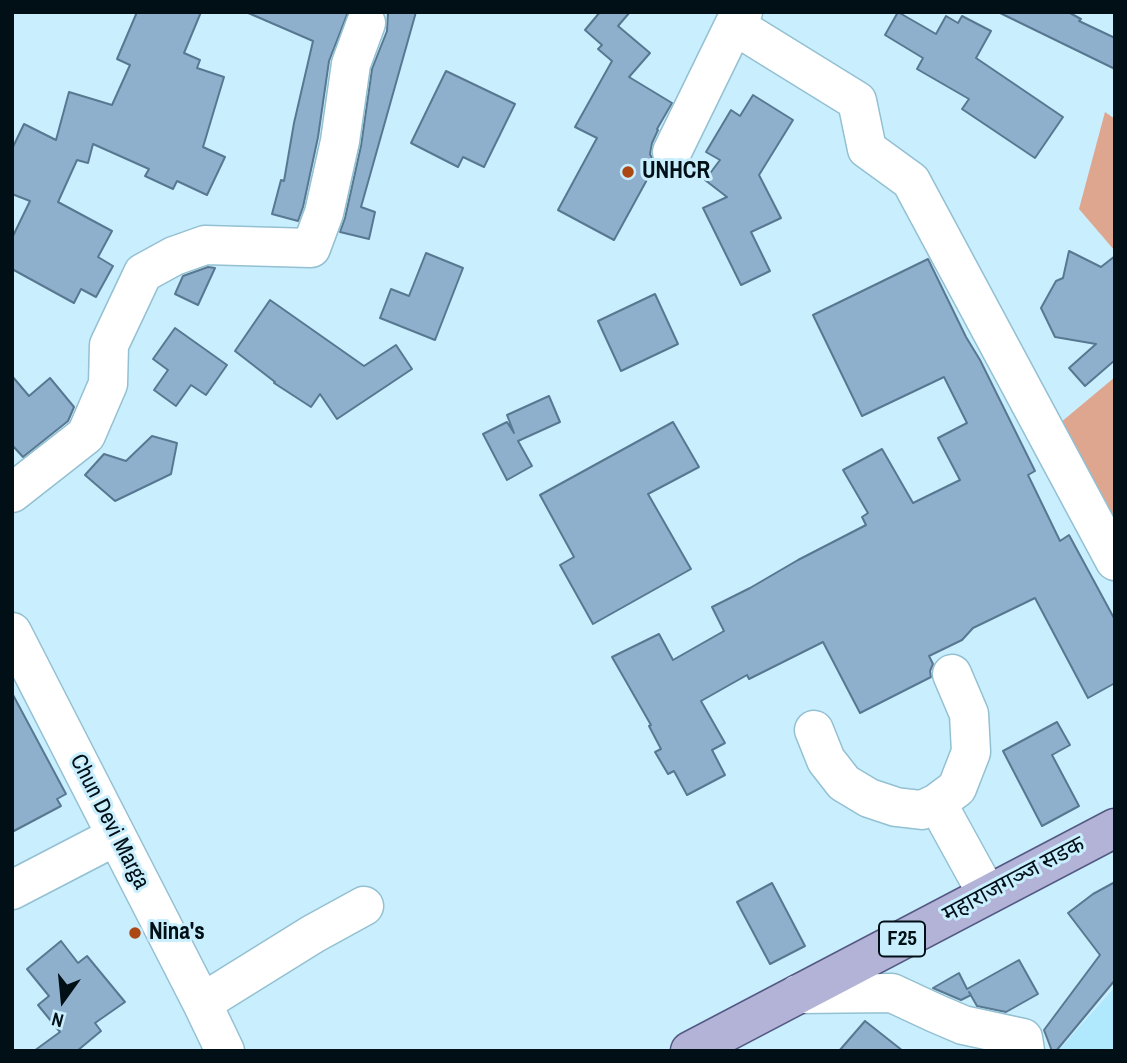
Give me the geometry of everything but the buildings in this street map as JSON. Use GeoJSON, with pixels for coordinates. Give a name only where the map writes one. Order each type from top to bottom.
{"type":"FeatureCollection","features":[{"type":"Feature","properties":{"kind":"main road","name":"महाराजगञ्ज सडक"},"geometry":{"type":"LineString","coordinates":[[690,1051],[1115,828]]}},
{"type":"Feature","properties":{"kind":"street"},"geometry":{"type":"LineString","coordinates":[[672,152],[738,18],[857,101],[867,149],[911,181],[1115,561]]}},
{"type":"Feature","properties":{"kind":"street"},"geometry":{"type":"LineString","coordinates":[[12,493],[86,435],[108,384],[109,345],[143,273],[174,256],[205,245],[311,248],[324,213],[340,141],[351,64],[366,23]]}},
{"type":"Feature","properties":{"kind":"street","name":"Chun Devi Marga"},"geometry":{"type":"LineString","coordinates":[[12,632],[225,1051]]}},
{"type":"Feature","properties":{"kind":"street"},"geometry":{"type":"LineString","coordinates":[[814,730],[826,760],[844,783],[869,798],[895,807],[922,810],[957,788],[971,752],[969,714],[952,674]]}},
{"type":"Feature","properties":{"kind":"street"},"geometry":{"type":"LineString","coordinates":[[937,803],[987,894]]}},
{"type":"Feature","properties":{"kind":"street"},"geometry":{"type":"LineString","coordinates":[[12,890],[116,836]]}},
{"type":"Feature","properties":{"kind":"street"},"geometry":{"type":"LineString","coordinates":[[202,1003],[364,905]]}},
{"type":"Feature","properties":{"kind":"street"},"geometry":{"type":"LineString","coordinates":[[798,994],[892,993],[963,1025],[1023,1038],[1024,1051]]}},
{"type":"Feature","properties":{"kind":"shaded area"},"geometry":{"type":"Polygon","coordinates":[[[1105,112],[1115,119],[1115,251],[1079,209],[1105,112]]]}},
{"type":"Feature","properties":{"kind":"shaded area"},"geometry":{"type":"Polygon","coordinates":[[[1115,377],[1115,556],[1060,423],[1115,377]]]}},
{"type":"Feature","properties":{"kind":"shaded area"},"geometry":{"type":"Polygon","coordinates":[[[1115,987],[1115,1051],[1058,1051],[1115,987]]]}},
{"type":"Feature","properties":{"kind":"place","name":"UNHCR"},"geometry":{"type":"Point","coordinates":[628,172]}},
{"type":"Feature","properties":{"kind":"place","name":"Nina's"},"geometry":{"type":"Point","coordinates":[135,933]}}]}
